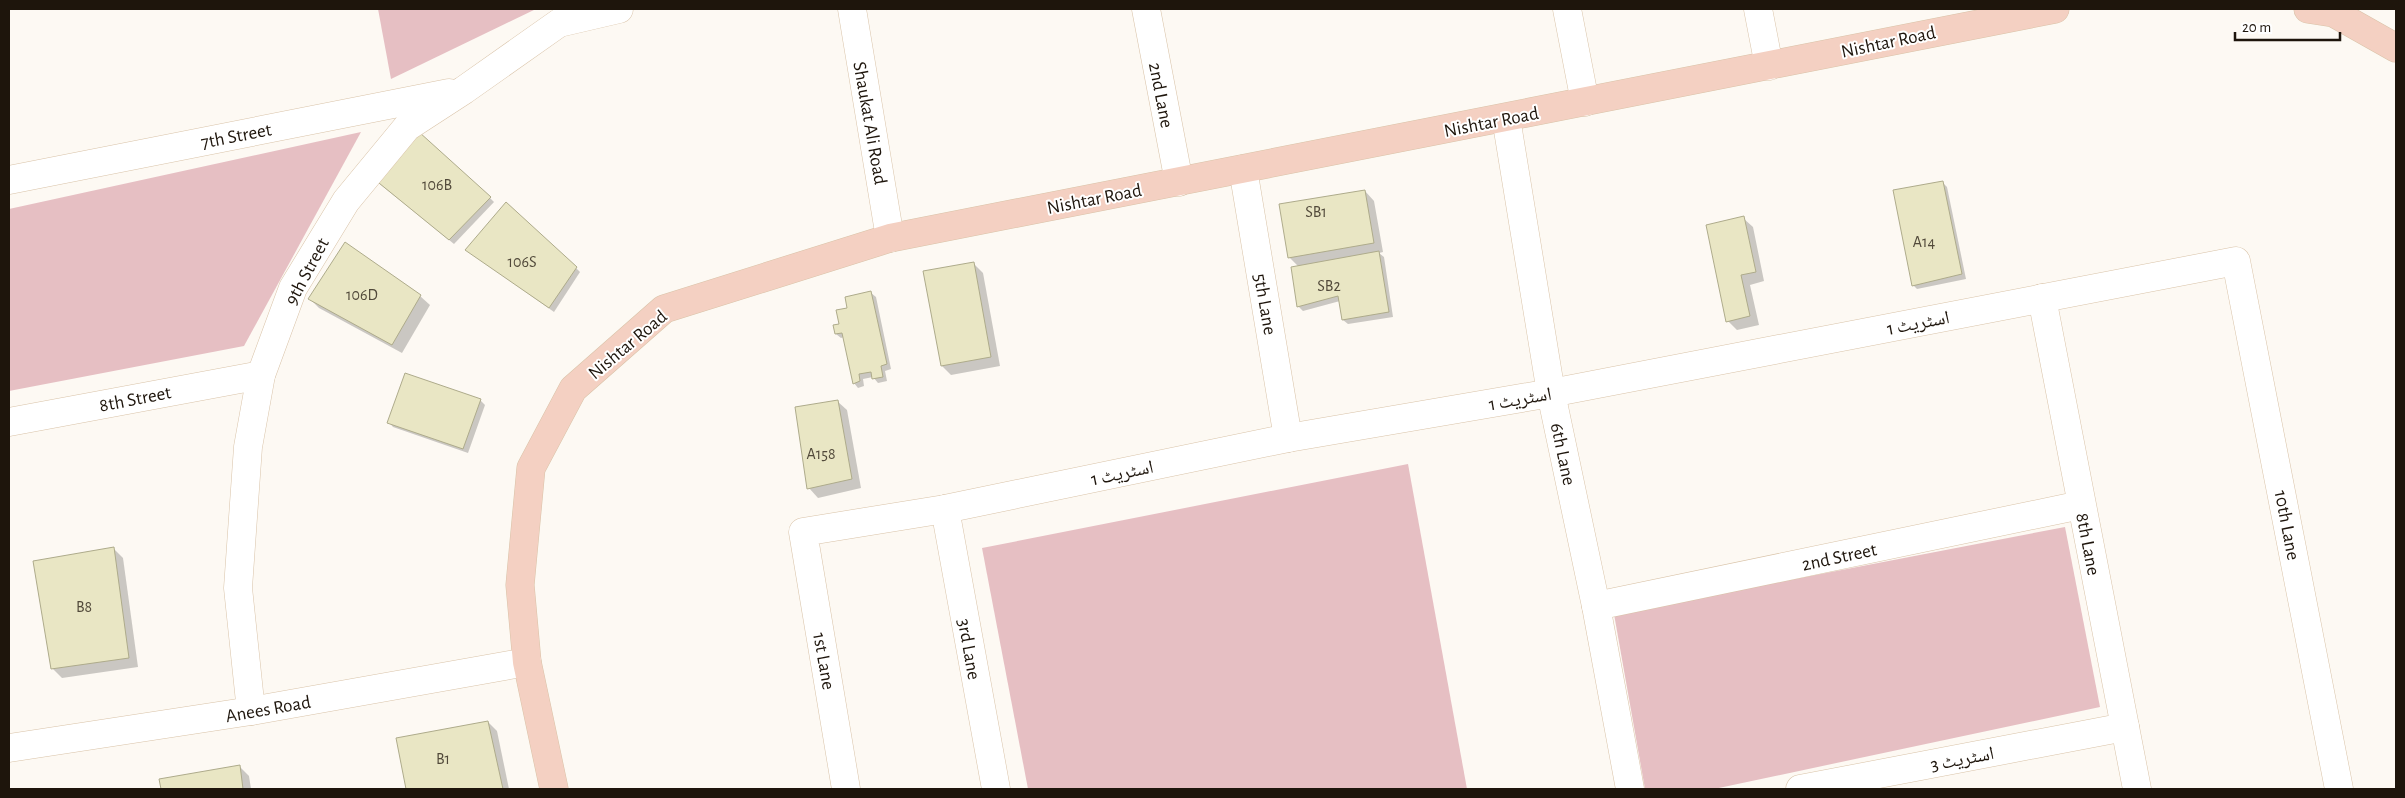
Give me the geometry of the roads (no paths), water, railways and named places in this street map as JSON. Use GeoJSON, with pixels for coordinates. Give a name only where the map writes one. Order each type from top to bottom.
{"type":"FeatureCollection","features":[{"type":"Feature","properties":{"kind":"street","name":"9th Street"},"geometry":{"type":"LineString","coordinates":[[251,711],[238,588],[248,447],[261,375],[293,288],[346,201],[406,126],[464,90],[558,16],[619,9]]}},
{"type":"Feature","properties":{"kind":"street","name":"Shaukat Ali Road"},"geometry":{"type":"LineString","coordinates":[[852,9],[890,238]]}},
{"type":"Feature","properties":{"kind":"street","name":"2nd Lane"},"geometry":{"type":"LineString","coordinates":[[1146,9],[1179,182]]}},
{"type":"Feature","properties":{"kind":"street"},"geometry":{"type":"LineString","coordinates":[[1567,9],[1585,102]]}},
{"type":"Feature","properties":{"kind":"street"},"geometry":{"type":"LineString","coordinates":[[1758,9],[1769,66]]}},
{"type":"Feature","properties":{"kind":"street","name":"Nishtar Road"},"geometry":{"type":"LineString","coordinates":[[554,789],[527,662],[520,585],[531,468],[573,389],[664,309],[890,238],[1769,66],[2047,9]]}},
{"type":"Feature","properties":{"kind":"street"},"geometry":{"type":"LineString","coordinates":[[2308,9],[2334,13],[2396,48]]}},
{"type":"Feature","properties":{"kind":"street","name":"7th Street"},"geometry":{"type":"LineString","coordinates":[[9,180],[464,90]]}},
{"type":"Feature","properties":{"kind":"street","name":"6th Lane"},"geometry":{"type":"LineString","coordinates":[[1506,118],[1551,393],[1596,606],[1630,789]]}},
{"type":"Feature","properties":{"kind":"street","name":"5th Lane"},"geometry":{"type":"LineString","coordinates":[[1243,170],[1288,438]]}},
{"type":"Feature","properties":{"kind":"street","name":"اسٹریٹ 1"},"geometry":{"type":"LineString","coordinates":[[803,532],[945,508],[1288,438],[1551,393],[2236,261]]}},
{"type":"Feature","properties":{"kind":"street","name":"10th Lane"},"geometry":{"type":"LineString","coordinates":[[2236,261],[2339,789]]}},
{"type":"Feature","properties":{"kind":"street","name":"8th Lane"},"geometry":{"type":"LineString","coordinates":[[2042,298],[2137,789]]}},
{"type":"Feature","properties":{"kind":"street","name":"8th Street"},"geometry":{"type":"LineString","coordinates":[[9,422],[261,375]]}},
{"type":"Feature","properties":{"kind":"street","name":"2nd Street"},"geometry":{"type":"LineString","coordinates":[[1596,606],[2081,505]]}},
{"type":"Feature","properties":{"kind":"street","name":"3rd Lane"},"geometry":{"type":"LineString","coordinates":[[945,508],[996,789]]}},
{"type":"Feature","properties":{"kind":"street","name":"1st Lane"},"geometry":{"type":"LineString","coordinates":[[803,532],[846,789]]}},
{"type":"Feature","properties":{"kind":"street","name":"Anees Road"},"geometry":{"type":"LineString","coordinates":[[9,748],[251,711],[527,662]]}},
{"type":"Feature","properties":{"kind":"street","name":"اسٹریٹ 3"},"geometry":{"type":"LineString","coordinates":[[1800,789],[2125,727]]}}]}
